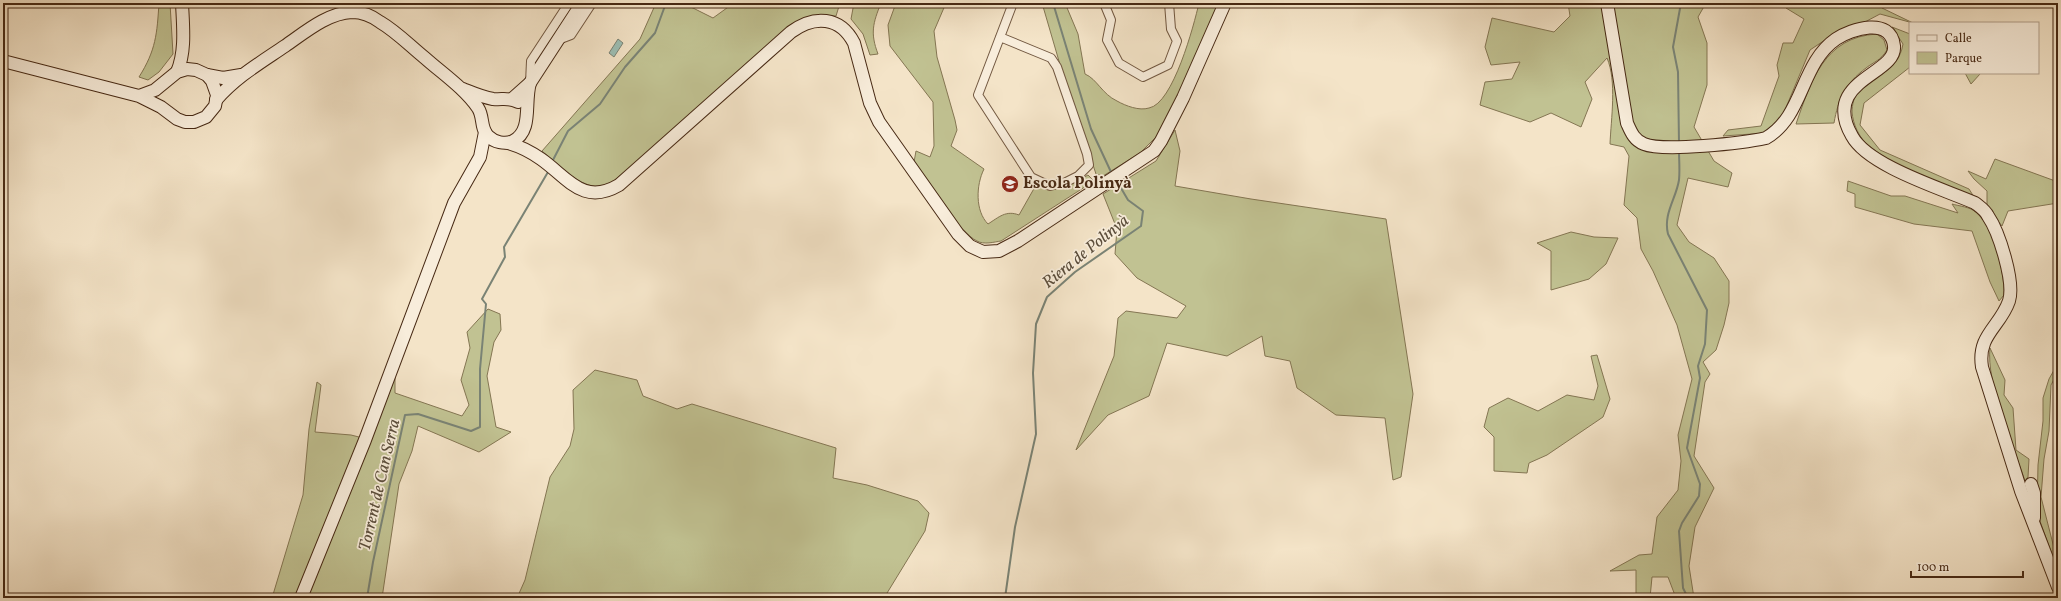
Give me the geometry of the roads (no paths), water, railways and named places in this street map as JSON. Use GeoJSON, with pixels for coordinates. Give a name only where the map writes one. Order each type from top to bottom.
{"type":"FeatureCollection","features":[{"type":"Feature","properties":{"kind":"main road"},"geometry":{"type":"LineString","coordinates":[[139,96],[155,90],[168,81],[177,72],[182,57],[184,38],[182,3]]}},
{"type":"Feature","properties":{"kind":"main road"},"geometry":{"type":"LineString","coordinates":[[480,157],[504,143],[513,141],[525,129],[527,120],[526,95],[530,83],[582,3]]}},
{"type":"Feature","properties":{"kind":"main road"},"geometry":{"type":"LineString","coordinates":[[485,132],[492,139],[524,148],[541,159],[565,179],[586,192],[595,194],[613,189],[791,32],[810,22],[825,21],[842,27],[850,34],[870,103],[879,122],[958,234],[970,246],[983,252],[993,252],[1018,241],[1154,151],[1161,141],[1183,98],[1225,3]]}},
{"type":"Feature","properties":{"kind":"main road"},"geometry":{"type":"LineString","coordinates":[[1607,3],[1627,123],[1635,138],[1642,144],[1652,147],[1672,148],[1766,138],[1774,133],[1788,118],[1814,61],[1827,46],[1843,35],[1864,28],[1876,28],[1887,33],[1894,46],[1892,54],[1887,63],[1863,78],[1852,90],[1846,104],[1846,123],[1856,142],[1869,154],[1901,171],[1975,203],[1985,211],[1991,220],[2009,272],[2011,292],[2005,309],[1982,346],[1980,354],[1982,367],[2008,454],[2058,587]]}},
{"type":"Feature","properties":{"kind":"main road"},"geometry":{"type":"LineString","coordinates":[[3,61],[139,96],[170,112],[181,121],[194,122],[202,120],[210,114],[216,100],[241,75],[324,21],[356,7],[384,24],[460,88],[477,108],[482,118],[485,132],[480,157],[454,203],[365,440],[301,598]]}},
{"type":"Feature","properties":{"kind":"main road"},"geometry":{"type":"LineString","coordinates":[[184,38],[189,56],[201,73],[216,88],[216,100]]}},
{"type":"Feature","properties":{"kind":"main road"},"geometry":{"type":"LineString","coordinates":[[177,72],[187,69],[223,78],[241,75]]}},
{"type":"Feature","properties":{"kind":"main road"},"geometry":{"type":"LineString","coordinates":[[168,81],[163,97],[170,112]]}},
{"type":"Feature","properties":{"kind":"main road"},"geometry":{"type":"LineString","coordinates":[[512,99],[530,83]]}},
{"type":"Feature","properties":{"kind":"main road"},"geometry":{"type":"LineString","coordinates":[[460,88],[482,97],[496,99],[504,97],[512,99],[522,106],[526,112]]}},
{"type":"Feature","properties":{"kind":"main road"},"geometry":{"type":"LineString","coordinates":[[482,118],[485,109],[496,99]]}},
{"type":"Feature","properties":{"kind":"main road"},"geometry":{"type":"LineString","coordinates":[[525,129],[532,145],[541,159]]}},
{"type":"Feature","properties":{"kind":"main road"},"geometry":{"type":"LineString","coordinates":[[2032,484],[2034,493],[2035,529]]}},
{"type":"Feature","properties":{"kind":"street"},"geometry":{"type":"LineString","coordinates":[[530,83],[531,61],[569,3]]}},
{"type":"Feature","properties":{"kind":"street"},"geometry":{"type":"LineString","coordinates":[[558,40],[571,35],[592,3]]}},
{"type":"Feature","properties":{"kind":"street"},"geometry":{"type":"LineString","coordinates":[[1000,38],[1051,58],[1057,67],[1087,154],[1088,165],[1078,176],[1066,182],[1050,186],[1031,177],[978,95],[1013,3]]}},
{"type":"Feature","properties":{"kind":"street"},"geometry":{"type":"LineString","coordinates":[[1104,3],[1111,20],[1107,40],[1119,63],[1143,77],[1168,65],[1175,47],[1177,41],[1171,29],[1169,3]]}},
{"type":"Feature","properties":{"kind":"water"},"geometry":{"type":"Polygon","coordinates":[[[618,39],[623,43],[614,57],[609,53],[618,39]]]}},
{"type":"Feature","properties":{"kind":"waterway","name":"Torrent de Can Serra"},"geometry":{"type":"LineString","coordinates":[[553,160],[568,131],[600,104],[625,67],[655,33],[666,3]]}},
{"type":"Feature","properties":{"kind":"waterway","name":"Riera de Polinyà"},"geometry":{"type":"LineString","coordinates":[[1053,3],[1091,129],[1111,172]]}},
{"type":"Feature","properties":{"kind":"waterway"},"geometry":{"type":"LineString","coordinates":[[1679,143],[1678,72],[1673,47],[1681,3]]}},
{"type":"Feature","properties":{"kind":"waterway"},"geometry":{"type":"LineString","coordinates":[[1679,151],[1679,180],[1668,213],[1668,234],[1707,310],[1705,344],[1698,366],[1700,378],[1687,448],[1700,484],[1699,496],[1682,523],[1679,531],[1683,588],[1688,598]]}},
{"type":"Feature","properties":{"kind":"waterway","name":"Torrent de Can Serra"},"geometry":{"type":"LineString","coordinates":[[367,598],[373,562],[405,415],[418,414],[471,431],[480,427],[480,369],[486,304],[482,299],[505,257],[504,247],[548,172]]}},
{"type":"Feature","properties":{"kind":"waterway"},"geometry":{"type":"LineString","coordinates":[[1005,598],[1015,527],[1036,434],[1033,373],[1036,324],[1047,297],[1075,272],[1141,226],[1143,211],[1128,200],[1118,183]]}},
{"type":"Feature","properties":{"kind":"place","name":"Escola Polinyà"},"geometry":{"type":"Point","coordinates":[1010,184]}}]}
